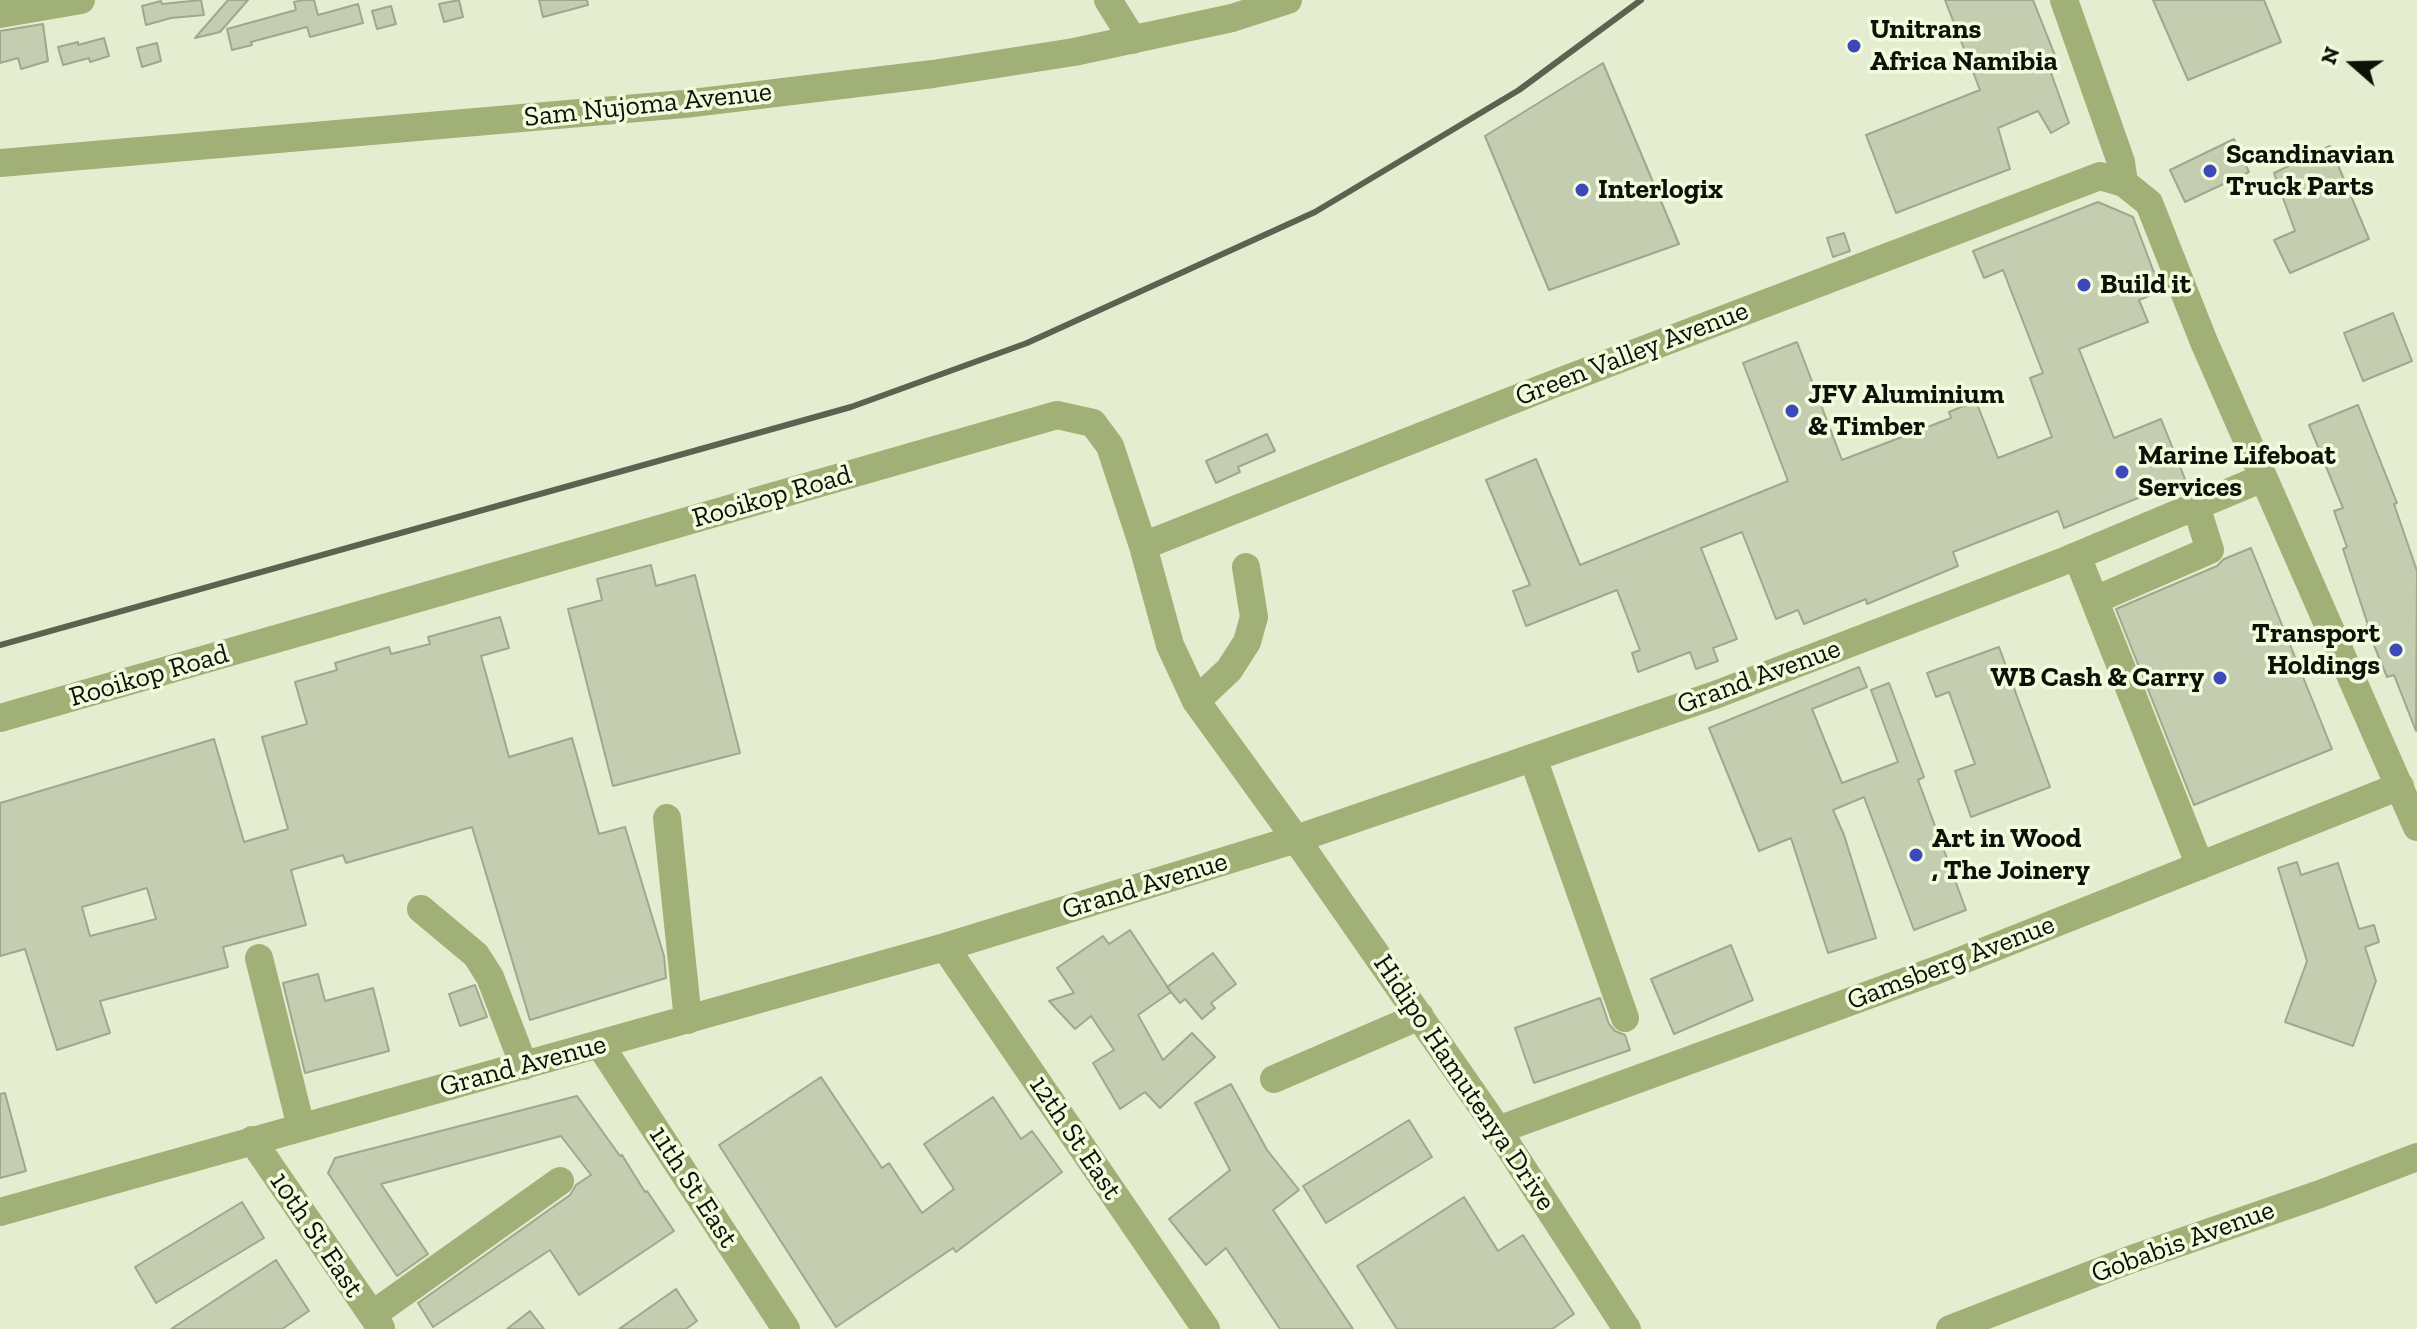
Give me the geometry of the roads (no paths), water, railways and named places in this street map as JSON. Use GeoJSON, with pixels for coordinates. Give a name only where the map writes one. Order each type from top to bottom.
{"type":"FeatureCollection","features":[{"type":"Feature","properties":{"kind":"street"},"geometry":{"type":"LineString","coordinates":[[0,14],[81,0]]}},
{"type":"Feature","properties":{"kind":"street"},"geometry":{"type":"LineString","coordinates":[[1108,0],[1133,40]]}},
{"type":"Feature","properties":{"kind":"street","name":"Sam Nujoma Avenue"},"geometry":{"type":"LineString","coordinates":[[0,163],[684,104],[933,74],[1133,40],[1232,18],[1288,0]]}},
{"type":"Feature","properties":{"kind":"street"},"geometry":{"type":"LineString","coordinates":[[2064,0],[2121,162],[2124,183],[2149,203],[2204,342],[2417,827]]}},
{"type":"Feature","properties":{"kind":"street","name":"Green Valley Avenue"},"geometry":{"type":"LineString","coordinates":[[1143,546],[1536,391],[2100,176],[2124,183]]}},
{"type":"Feature","properties":{"kind":"street","name":"Rooikop Road"},"geometry":{"type":"LineString","coordinates":[[0,718],[1057,415],[1093,423],[1110,446],[1143,546],[1170,645],[1196,701],[1296,839]]}},
{"type":"Feature","properties":{"kind":"street","name":"Grand Avenue"},"geometry":{"type":"LineString","coordinates":[[0,1212],[945,947],[1296,839],[1715,695],[2077,556],[2263,478]]}},
{"type":"Feature","properties":{"kind":"street"},"geometry":{"type":"LineString","coordinates":[[2095,600],[2210,550],[2196,506]]}},
{"type":"Feature","properties":{"kind":"street"},"geometry":{"type":"LineString","coordinates":[[2077,556],[2200,866]]}},
{"type":"Feature","properties":{"kind":"street"},"geometry":{"type":"LineString","coordinates":[[1196,701],[1229,670],[1247,642],[1254,617],[1246,567]]}},
{"type":"Feature","properties":{"kind":"street"},"geometry":{"type":"LineString","coordinates":[[1533,758],[1625,1018]]}},
{"type":"Feature","properties":{"kind":"street","name":"Gamsberg Avenue"},"geometry":{"type":"LineString","coordinates":[[1498,1130],[1930,972],[2400,786]]}},
{"type":"Feature","properties":{"kind":"street"},"geometry":{"type":"LineString","coordinates":[[667,818],[688,1020]]}},
{"type":"Feature","properties":{"kind":"street","name":"Hidipo Hamutenya Drive"},"geometry":{"type":"LineString","coordinates":[[1296,839],[1498,1130],[1627,1329]]}},
{"type":"Feature","properties":{"kind":"street"},"geometry":{"type":"LineString","coordinates":[[421,909],[476,955],[490,977],[524,1066]]}},
{"type":"Feature","properties":{"kind":"street","name":"12th St East"},"geometry":{"type":"LineString","coordinates":[[945,947],[1206,1329]]}},
{"type":"Feature","properties":{"kind":"street"},"geometry":{"type":"LineString","coordinates":[[259,958],[301,1127]]}},
{"type":"Feature","properties":{"kind":"street"},"geometry":{"type":"LineString","coordinates":[[1274,1079],[1420,1016]]}},
{"type":"Feature","properties":{"kind":"street","name":"11th St East"},"geometry":{"type":"LineString","coordinates":[[600,1045],[786,1329]]}},
{"type":"Feature","properties":{"kind":"street","name":"10th St East"},"geometry":{"type":"LineString","coordinates":[[252,1140],[376,1322]]}},
{"type":"Feature","properties":{"kind":"street","name":"Gobabis Avenue"},"geometry":{"type":"LineString","coordinates":[[1950,1329],[2132,1259],[2417,1157]]}},
{"type":"Feature","properties":{"kind":"street"},"geometry":{"type":"LineString","coordinates":[[376,1322],[560,1181]]}},
{"type":"Feature","properties":{"kind":"railway"},"geometry":{"type":"LineString","coordinates":[[0,645],[851,407],[1027,343],[1315,212],[1519,90],[1641,0]]}},
{"type":"Feature","properties":{"kind":"place","name":"Unitrans Africa Namibia"},"geometry":{"type":"Point","coordinates":[1854,46]}},
{"type":"Feature","properties":{"kind":"place","name":"Scandinavian Truck Parts"},"geometry":{"type":"Point","coordinates":[2210,171]}},
{"type":"Feature","properties":{"kind":"place","name":"Interlogix"},"geometry":{"type":"Point","coordinates":[1582,190]}},
{"type":"Feature","properties":{"kind":"place","name":"Build it"},"geometry":{"type":"Point","coordinates":[2084,285]}},
{"type":"Feature","properties":{"kind":"place","name":"JFV Aluminium & Timber"},"geometry":{"type":"Point","coordinates":[1792,411]}},
{"type":"Feature","properties":{"kind":"place","name":"Marine Lifeboat Services"},"geometry":{"type":"Point","coordinates":[2122,472]}},
{"type":"Feature","properties":{"kind":"place","name":"Transport Holdings"},"geometry":{"type":"Point","coordinates":[2396,650]}},
{"type":"Feature","properties":{"kind":"place","name":"WB Cash & Carry"},"geometry":{"type":"Point","coordinates":[2220,678]}},
{"type":"Feature","properties":{"kind":"place","name":"Art in Wood , The Joinery"},"geometry":{"type":"Point","coordinates":[1916,855]}}]}
